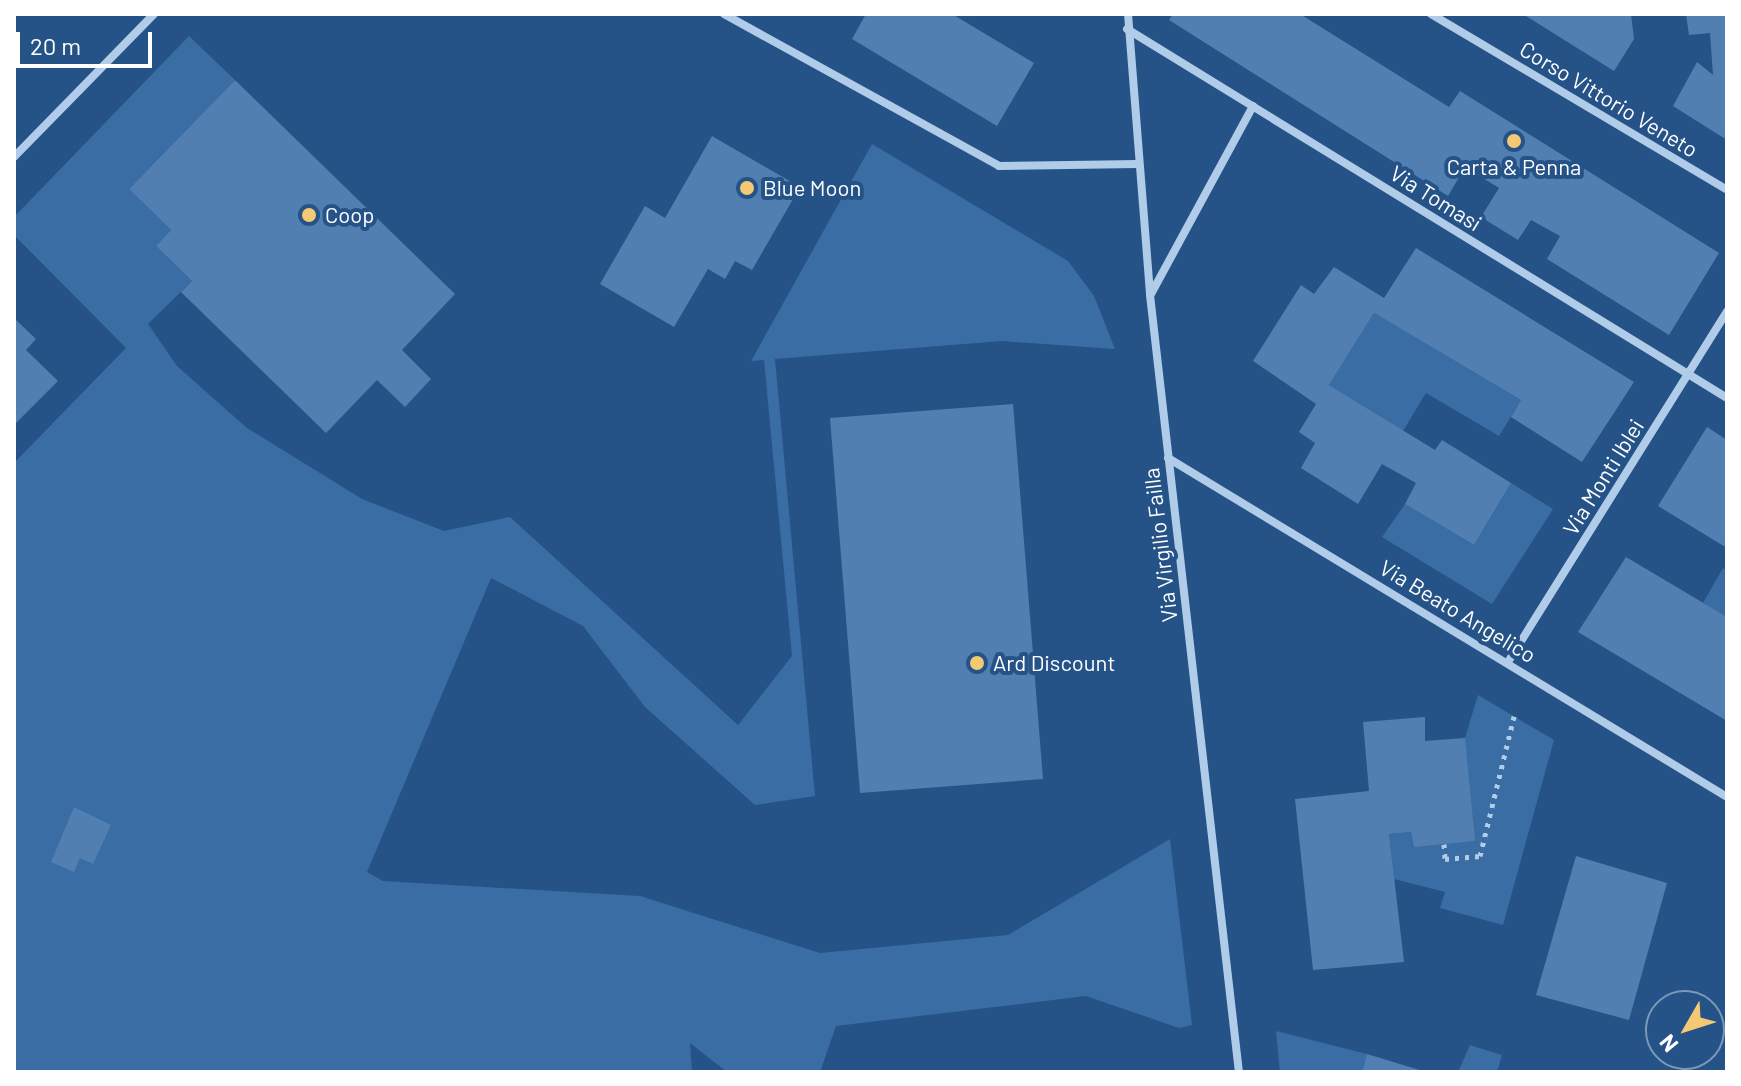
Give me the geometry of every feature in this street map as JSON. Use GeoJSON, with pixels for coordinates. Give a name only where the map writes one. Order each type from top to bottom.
{"type":"FeatureCollection","features":[{"type":"Feature","properties":{"kind":"street"},"geometry":{"type":"LineString","coordinates":[[14,157],[154,14]]}},
{"type":"Feature","properties":{"kind":"street"},"geometry":{"type":"LineString","coordinates":[[724,14],[999,166],[1138,164]]}},
{"type":"Feature","properties":{"kind":"street","name":"Via Virgilio Failla"},"geometry":{"type":"LineString","coordinates":[[1128,14],[1150,295],[1239,1072]]}},
{"type":"Feature","properties":{"kind":"street","name":"Corso Vittorio Veneto"},"geometry":{"type":"LineString","coordinates":[[1431,14],[1727,190]]}},
{"type":"Feature","properties":{"kind":"street","name":"Via Tomasi"},"geometry":{"type":"LineString","coordinates":[[1127,29],[1727,398]]}},
{"type":"Feature","properties":{"kind":"street"},"geometry":{"type":"LineString","coordinates":[[1150,295],[1253,106]]}},
{"type":"Feature","properties":{"kind":"street","name":"Via Monti Iblei"},"geometry":{"type":"LineString","coordinates":[[1508,662],[1727,311]]}},
{"type":"Feature","properties":{"kind":"street","name":"Via Beato Angelico"},"geometry":{"type":"LineString","coordinates":[[1168,458],[1727,797]]}},
{"type":"Feature","properties":{"kind":"path"},"geometry":{"type":"LineString","coordinates":[[1444,844],[1445,859],[1480,856],[1514,716]]}},
{"type":"Feature","properties":{"kind":"shaded area"},"geometry":{"type":"Polygon","coordinates":[[[189,36],[235,80],[129,189],[171,230],[156,246],[192,281],[148,324],[177,366],[247,428],[362,499],[444,531],[510,517],[738,725],[792,656],[764,360],[751,361],[872,144],[1068,261],[1094,296],[1115,349],[1002,341],[775,359],[815,796],[755,805],[645,707],[583,626],[491,578],[367,872],[383,881],[640,896],[820,953],[1008,935],[1170,839],[1192,1025],[1179,1028],[1086,996],[836,1026],[820,1072],[727,1072],[690,1043],[692,1072],[14,1072],[14,463],[126,348],[14,235],[14,217],[189,36]]]}},
{"type":"Feature","properties":{"kind":"shaded area"},"geometry":{"type":"Polygon","coordinates":[[[1374,313],[1521,400],[1499,436],[1426,393],[1403,431],[1329,385],[1374,313]]]}},
{"type":"Feature","properties":{"kind":"shaded area"},"geometry":{"type":"Polygon","coordinates":[[[1511,483],[1553,509],[1492,604],[1382,537],[1405,504],[1474,545],[1511,483]]]}},
{"type":"Feature","properties":{"kind":"shaded area"},"geometry":{"type":"Polygon","coordinates":[[[1723,568],[1727,571],[1727,617],[1703,603],[1723,568]]]}},
{"type":"Feature","properties":{"kind":"shaded area"},"geometry":{"type":"Polygon","coordinates":[[[1478,695],[1554,740],[1503,925],[1440,908],[1445,892],[1394,879],[1389,834],[1411,832],[1414,847],[1465,738],[1478,695]]]}},
{"type":"Feature","properties":{"kind":"shaded area"},"geometry":{"type":"Polygon","coordinates":[[[1276,1031],[1367,1054],[1362,1072],[1280,1072],[1276,1031]]]}},
{"type":"Feature","properties":{"kind":"shaded area"},"geometry":{"type":"Polygon","coordinates":[[[1470,1045],[1502,1055],[1497,1072],[1458,1072],[1470,1045]]]}},
{"type":"Feature","properties":{"kind":"building"},"geometry":{"type":"Polygon","coordinates":[[[866,14],[952,14],[1034,63],[997,126],[852,39],[866,14]]]}},
{"type":"Feature","properties":{"kind":"building"},"geometry":{"type":"Polygon","coordinates":[[[1173,14],[1300,14],[1449,107],[1460,91],[1719,253],[1669,335],[1547,259],[1560,236],[1531,220],[1518,240],[1481,217],[1499,188],[1465,167],[1448,196],[1169,20],[1173,14]]]}},
{"type":"Feature","properties":{"kind":"building"},"geometry":{"type":"Polygon","coordinates":[[[1523,14],[1631,14],[1634,39],[1614,71],[1523,14]]]}},
{"type":"Feature","properties":{"kind":"building"},"geometry":{"type":"Polygon","coordinates":[[[1686,14],[1727,14],[1727,140],[1673,106],[1697,62],[1713,75],[1710,33],[1689,35],[1686,14]]]}},
{"type":"Feature","properties":{"kind":"building"},"geometry":{"type":"Polygon","coordinates":[[[235,80],[455,294],[402,350],[431,379],[405,407],[377,380],[326,433],[181,292],[192,281],[156,246],[171,230],[129,189],[235,80]]]}},
{"type":"Feature","properties":{"kind":"building"},"geometry":{"type":"Polygon","coordinates":[[[712,136],[800,187],[752,270],[735,261],[725,279],[708,269],[674,327],[600,284],[645,206],[665,218],[712,136]]]}},
{"type":"Feature","properties":{"kind":"building"},"geometry":{"type":"Polygon","coordinates":[[[1416,248],[1634,382],[1582,462],[1511,417],[1521,400],[1374,313],[1329,385],[1435,450],[1442,440],[1511,483],[1474,545],[1405,504],[1416,483],[1382,464],[1358,504],[1301,468],[1315,443],[1299,432],[1316,404],[1253,361],[1301,285],[1314,294],[1334,267],[1384,298],[1416,248]]]}},
{"type":"Feature","properties":{"kind":"building"},"geometry":{"type":"Polygon","coordinates":[[[14,318],[36,339],[26,350],[58,381],[14,425],[14,318]]]}},
{"type":"Feature","properties":{"kind":"building"},"geometry":{"type":"Polygon","coordinates":[[[1013,404],[1043,779],[860,793],[830,418],[1013,404]]]}},
{"type":"Feature","properties":{"kind":"building"},"geometry":{"type":"Polygon","coordinates":[[[1707,427],[1727,440],[1727,548],[1658,506],[1707,427]]]}},
{"type":"Feature","properties":{"kind":"building"},"geometry":{"type":"Polygon","coordinates":[[[1626,557],[1727,617],[1727,721],[1578,632],[1626,557]]]}},
{"type":"Feature","properties":{"kind":"building"},"geometry":{"type":"Polygon","coordinates":[[[1425,717],[1425,741],[1465,738],[1475,841],[1414,847],[1411,832],[1389,834],[1404,962],[1313,970],[1295,799],[1369,791],[1363,722],[1425,717]]]}},
{"type":"Feature","properties":{"kind":"building"},"geometry":{"type":"Polygon","coordinates":[[[74,807],[111,825],[93,864],[80,858],[74,872],[51,862],[74,807]]]}},
{"type":"Feature","properties":{"kind":"building"},"geometry":{"type":"Polygon","coordinates":[[[1576,856],[1667,883],[1629,1020],[1536,995],[1576,856]]]}},
{"type":"Feature","properties":{"kind":"building"},"geometry":{"type":"Polygon","coordinates":[[[1367,1054],[1423,1071],[1423,1072],[1362,1072],[1367,1054]]]}},
{"type":"Feature","properties":{"kind":"place","name":"Carta & Penna"},"geometry":{"type":"Point","coordinates":[1514,141]}},
{"type":"Feature","properties":{"kind":"place","name":"Blue Moon"},"geometry":{"type":"Point","coordinates":[747,188]}},
{"type":"Feature","properties":{"kind":"place","name":"Coop"},"geometry":{"type":"Point","coordinates":[309,215]}},
{"type":"Feature","properties":{"kind":"place","name":"Ard Discount"},"geometry":{"type":"Point","coordinates":[977,663]}}]}
